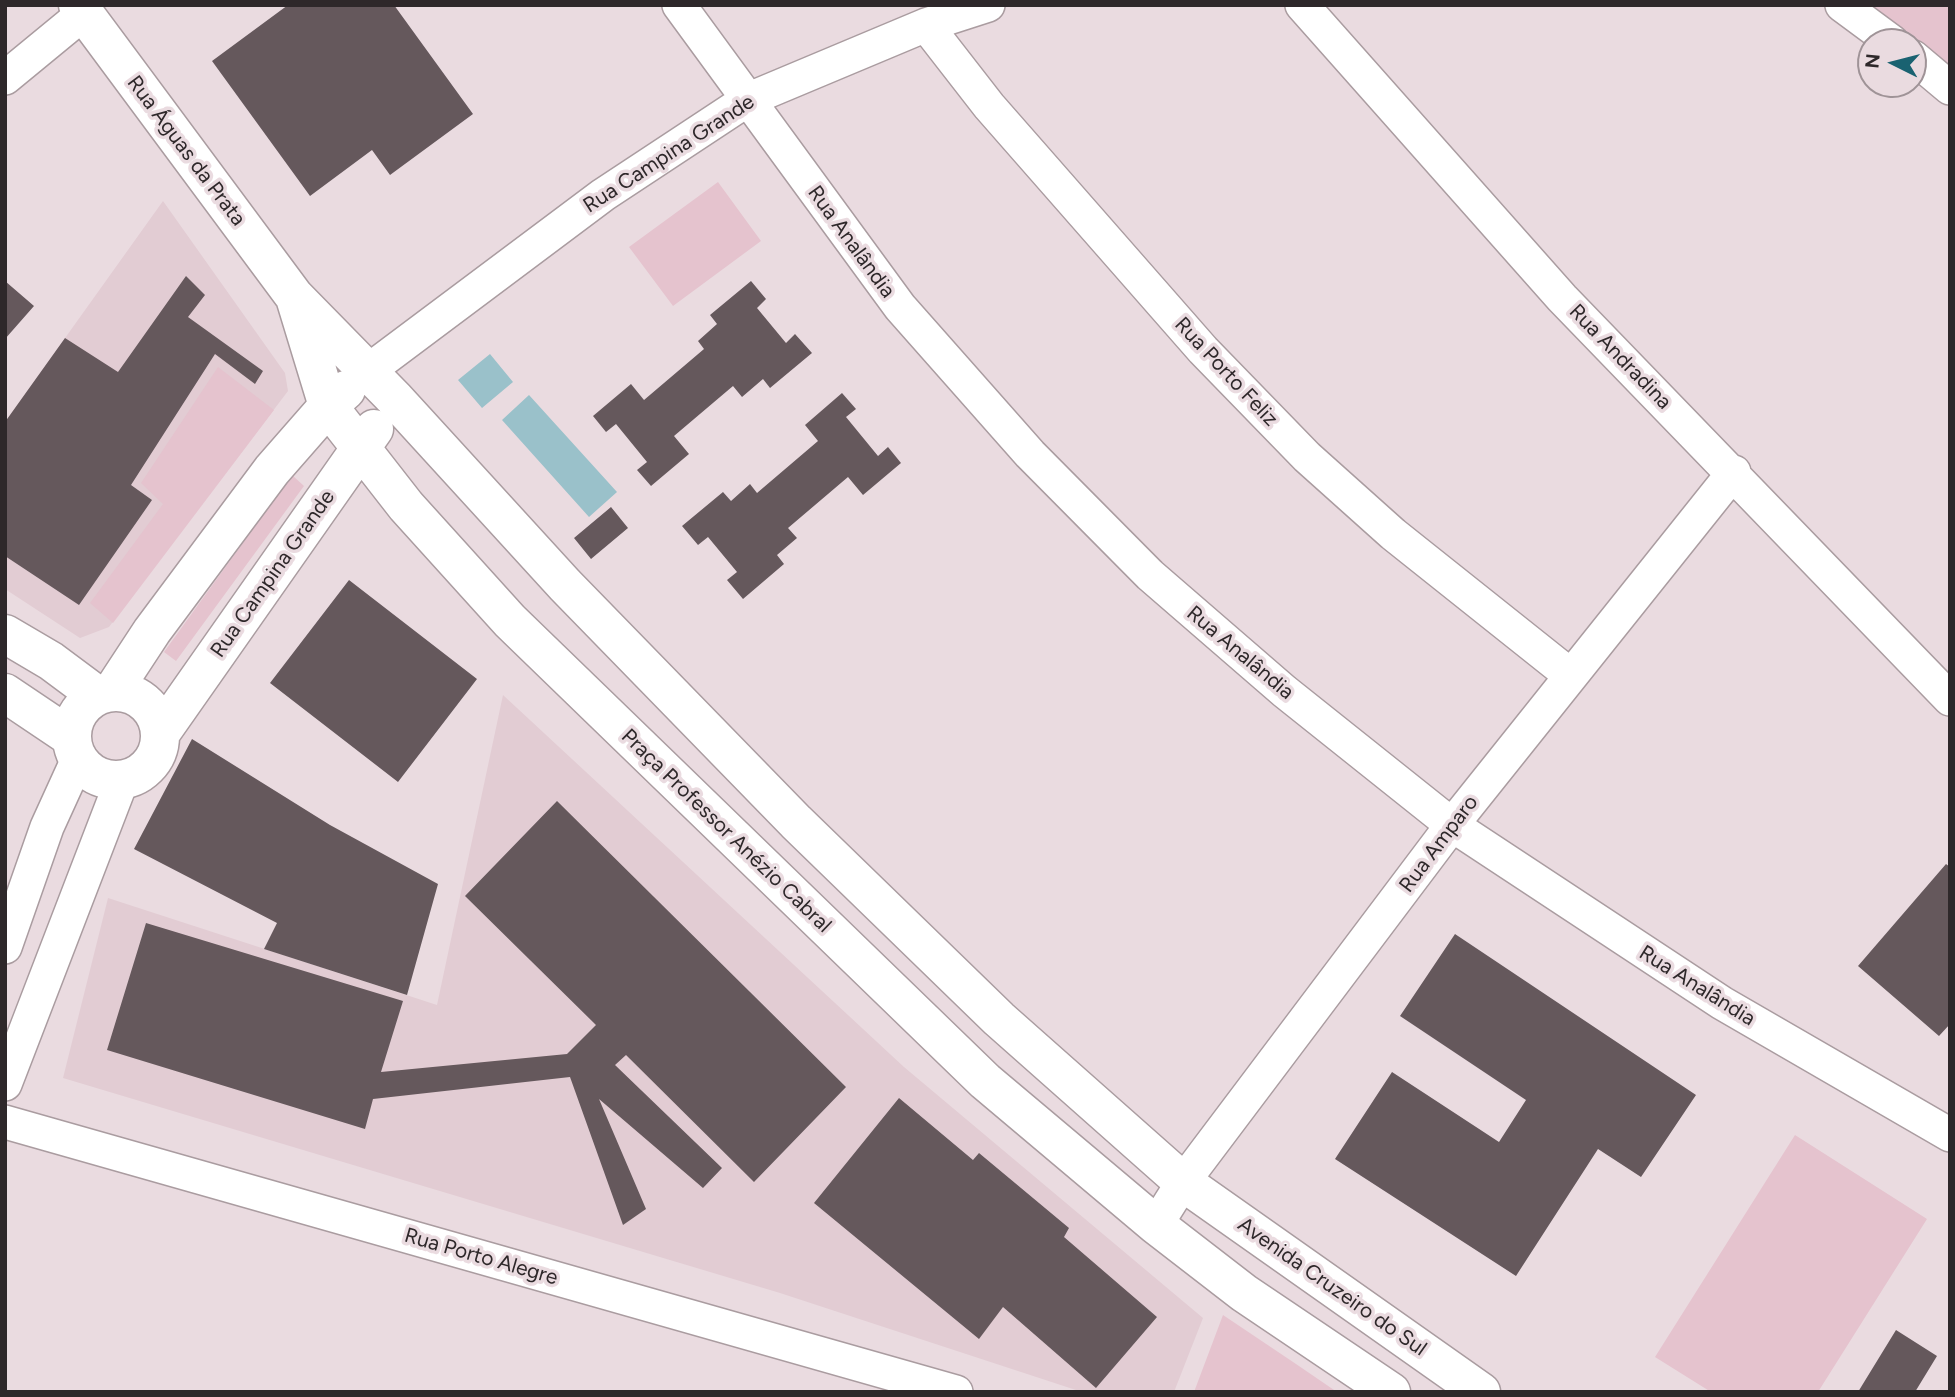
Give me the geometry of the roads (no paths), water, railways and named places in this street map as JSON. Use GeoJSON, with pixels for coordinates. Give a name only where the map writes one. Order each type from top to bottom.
{"type":"FeatureCollection","features":[{"type":"Feature","properties":{"kind":"street","name":"Rua Analândia"},"geometry":{"type":"LineString","coordinates":[[679,5],[900,307],[1030,454],[1150,575],[1284,691],[1452,825],[1721,1003],[1950,1135]]}},
{"type":"Feature","properties":{"kind":"street","name":"Rua Campina Grande"},"geometry":{"type":"LineString","coordinates":[[105,694],[272,470],[328,406],[368,371],[603,195],[747,100],[926,25],[988,5]]}},
{"type":"Feature","properties":{"kind":"street","name":"Rua Andradina"},"geometry":{"type":"LineString","coordinates":[[1301,5],[1562,298],[1734,472],[1950,699]]}},
{"type":"Feature","properties":{"kind":"street"},"geometry":{"type":"LineString","coordinates":[[1842,5],[1873,28]]}},
{"type":"Feature","properties":{"kind":"street"},"geometry":{"type":"LineString","coordinates":[[5,78],[81,9]]}},
{"type":"Feature","properties":{"kind":"street","name":"Rua Águas da Prata"},"geometry":{"type":"LineString","coordinates":[[81,9],[294,296],[368,371]]}},
{"type":"Feature","properties":{"kind":"street","name":"Rua Porto Feliz"},"geometry":{"type":"LineString","coordinates":[[926,25],[989,106],[1203,350],[1307,457],[1393,534],[1570,675]]}},
{"type":"Feature","properties":{"kind":"street"},"geometry":{"type":"LineString","coordinates":[[1927,69],[1950,88]]}},
{"type":"Feature","properties":{"kind":"street","name":"Rua Águas da Prata"},"geometry":{"type":"LineString","coordinates":[[294,296],[328,406]]}},
{"type":"Feature","properties":{"kind":"street","name":"Rua Campina Grande"},"geometry":{"type":"LineString","coordinates":[[160,734],[395,399],[417,336]]}},
{"type":"Feature","properties":{"kind":"street"},"geometry":{"type":"LineString","coordinates":[[368,371],[565,585],[796,822],[999,1019],[1183,1182]]}},
{"type":"Feature","properties":{"kind":"street","name":"Praça Professor Anézio Cabral"},"geometry":{"type":"LineString","coordinates":[[328,406],[405,506],[510,621],[985,1081],[1156,1225]]}},
{"type":"Feature","properties":{"kind":"street","name":"Rua Amparo"},"geometry":{"type":"LineString","coordinates":[[1156,1225],[1183,1182],[1452,825],[1734,472]]}},
{"type":"Feature","properties":{"kind":"street"},"geometry":{"type":"LineString","coordinates":[[5,634],[105,694],[139,698],[150,708],[160,734],[154,759],[145,769],[122,780],[97,776],[75,749],[5,693]]}},
{"type":"Feature","properties":{"kind":"street"},"geometry":{"type":"LineString","coordinates":[[5,947],[75,749],[78,713],[105,694]]}},
{"type":"Feature","properties":{"kind":"street"},"geometry":{"type":"LineString","coordinates":[[5,1084],[122,780]]}},
{"type":"Feature","properties":{"kind":"street","name":"Rua Porto Alegre"},"geometry":{"type":"LineString","coordinates":[[5,1122],[956,1392]]}},
{"type":"Feature","properties":{"kind":"street","name":"Avenida Cruzeiro do Sul"},"geometry":{"type":"LineString","coordinates":[[1183,1182],[1481,1392]]}},
{"type":"Feature","properties":{"kind":"street"},"geometry":{"type":"LineString","coordinates":[[1156,1225],[1244,1293],[1391,1392]]}},
{"type":"Feature","properties":{"kind":"water"},"geometry":{"type":"Polygon","coordinates":[[[490,354],[513,382],[482,408],[458,380],[490,354]]]}},
{"type":"Feature","properties":{"kind":"water"},"geometry":{"type":"Polygon","coordinates":[[[529,395],[617,492],[589,517],[502,420],[529,395]]]}}]}
